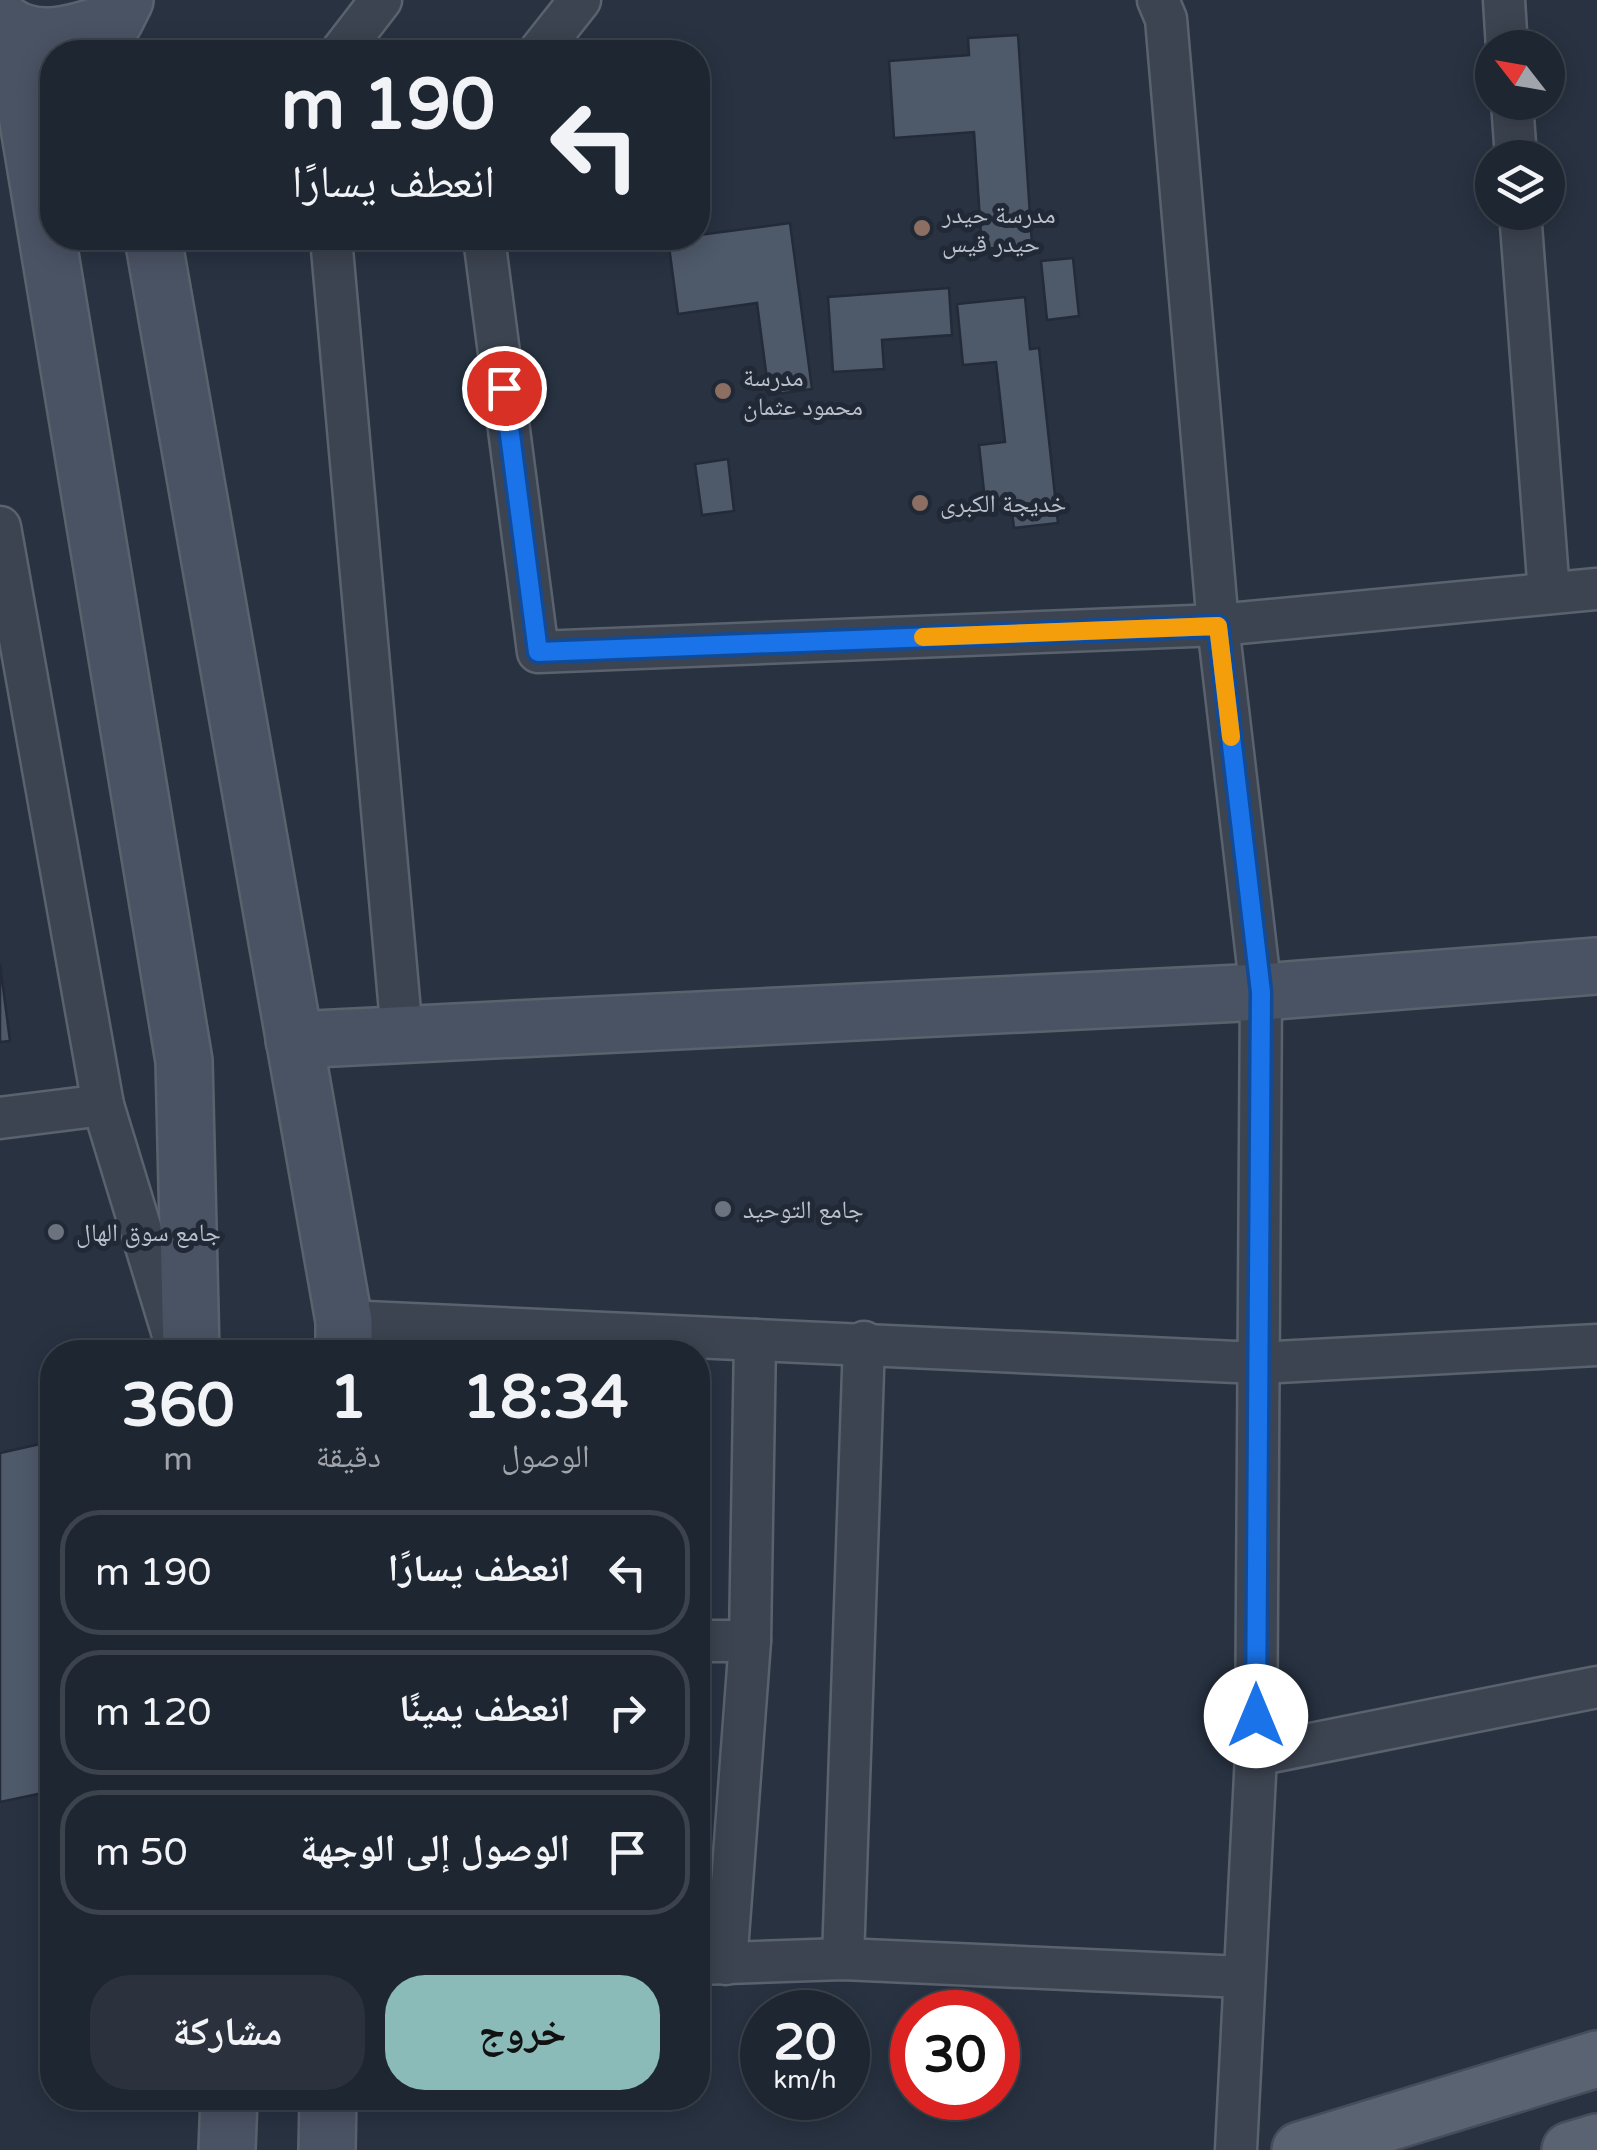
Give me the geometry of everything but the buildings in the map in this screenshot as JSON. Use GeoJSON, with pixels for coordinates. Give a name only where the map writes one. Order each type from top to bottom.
{"type":"FeatureCollection","features":[{"type":"Feature","properties":{"kind":"main road"},"geometry":{"type":"LineString","coordinates":[[40,239],[4,33],[66,37],[120,24]]}},
{"type":"Feature","properties":{"kind":"main road"},"geometry":{"type":"LineString","coordinates":[[42,250],[184,1061],[191,1340]]}},
{"type":"Feature","properties":{"kind":"main road"},"geometry":{"type":"LineString","coordinates":[[155,250],[344,1337]]}},
{"type":"Feature","properties":{"kind":"main road"},"geometry":{"type":"LineString","coordinates":[[294,1040],[1261,992],[1597,966]]}},
{"type":"Feature","properties":{"kind":"main road"},"geometry":{"type":"LineString","coordinates":[[1300,2150],[1597,2059]]}},
{"type":"Feature","properties":{"kind":"main road"},"geometry":{"type":"LineString","coordinates":[[227,2150],[229,2110]]}},
{"type":"Feature","properties":{"kind":"main road"},"geometry":{"type":"LineString","coordinates":[[327,2150],[328,2110]]}},
{"type":"Feature","properties":{"kind":"main road"},"geometry":{"type":"LineString","coordinates":[[1570,2150],[1597,2142]]}},
{"type":"Feature","properties":{"kind":"street"},"geometry":{"type":"LineString","coordinates":[[350,40],[381,0]]}},
{"type":"Feature","properties":{"kind":"street"},"geometry":{"type":"LineString","coordinates":[[548,40],[580,0]]}},
{"type":"Feature","properties":{"kind":"street"},"geometry":{"type":"LineString","coordinates":[[1158,0],[1166,20],[1218,626],[1261,992],[1256,1755],[1236,2150]]}},
{"type":"Feature","properties":{"kind":"street"},"geometry":{"type":"LineString","coordinates":[[1504,0],[1506,30]]}},
{"type":"Feature","properties":{"kind":"street"},"geometry":{"type":"LineString","coordinates":[[1521,230],[1548,592]]}},
{"type":"Feature","properties":{"kind":"street"},"geometry":{"type":"LineString","coordinates":[[333,250],[402,1034]]}},
{"type":"Feature","properties":{"kind":"street"},"geometry":{"type":"LineString","coordinates":[[486,250],[538,652],[1218,626],[1597,589]]}},
{"type":"Feature","properties":{"kind":"street"},"geometry":{"type":"LineString","coordinates":[[0,528],[15,697],[103,1105],[175,1340]]}},
{"type":"Feature","properties":{"kind":"street"},"geometry":{"type":"LineString","coordinates":[[0,1118],[103,1105]]}},
{"type":"Feature","properties":{"kind":"street"},"geometry":{"type":"LineString","coordinates":[[344,1337],[864,1342],[1258,1363],[1597,1345]]}},
{"type":"Feature","properties":{"kind":"street"},"geometry":{"type":"LineString","coordinates":[[754,1340],[750,1641],[712,1964],[843,1959],[1242,1977]]}},
{"type":"Feature","properties":{"kind":"street"},"geometry":{"type":"LineString","coordinates":[[843,1959],[864,1342]]}},
{"type":"Feature","properties":{"kind":"street"},"geometry":{"type":"LineString","coordinates":[[710,1642],[750,1641]]}},
{"type":"Feature","properties":{"kind":"street"},"geometry":{"type":"LineString","coordinates":[[1256,1755],[1597,1687]]}},
{"type":"Feature","properties":{"kind":"slow traffic"},"geometry":{"type":"LineString","coordinates":[[923,637],[1218,626],[1231,737]]}},
{"type":"Feature","properties":{"kind":"place","name":"مدرسة حيدر حيدر قيس"},"geometry":{"type":"Point","coordinates":[922,228]}},
{"type":"Feature","properties":{"kind":"place","name":"مدرسة محمود عثمان"},"geometry":{"type":"Point","coordinates":[723,391]}},
{"type":"Feature","properties":{"kind":"place","name":"خديجة الكبرى"},"geometry":{"type":"Point","coordinates":[920,503]}},
{"type":"Feature","properties":{"kind":"place","name":"جامع التوحيد"},"geometry":{"type":"Point","coordinates":[723,1209]}},
{"type":"Feature","properties":{"kind":"place","name":"جامع سوق الهال"},"geometry":{"type":"Point","coordinates":[56,1232]}},
{"type":"Feature","properties":{"kind":"route"},"geometry":{"type":"LineString","coordinates":[[504,388],[538,652],[1218,626],[1261,992],[1256,1716]]}}]}
